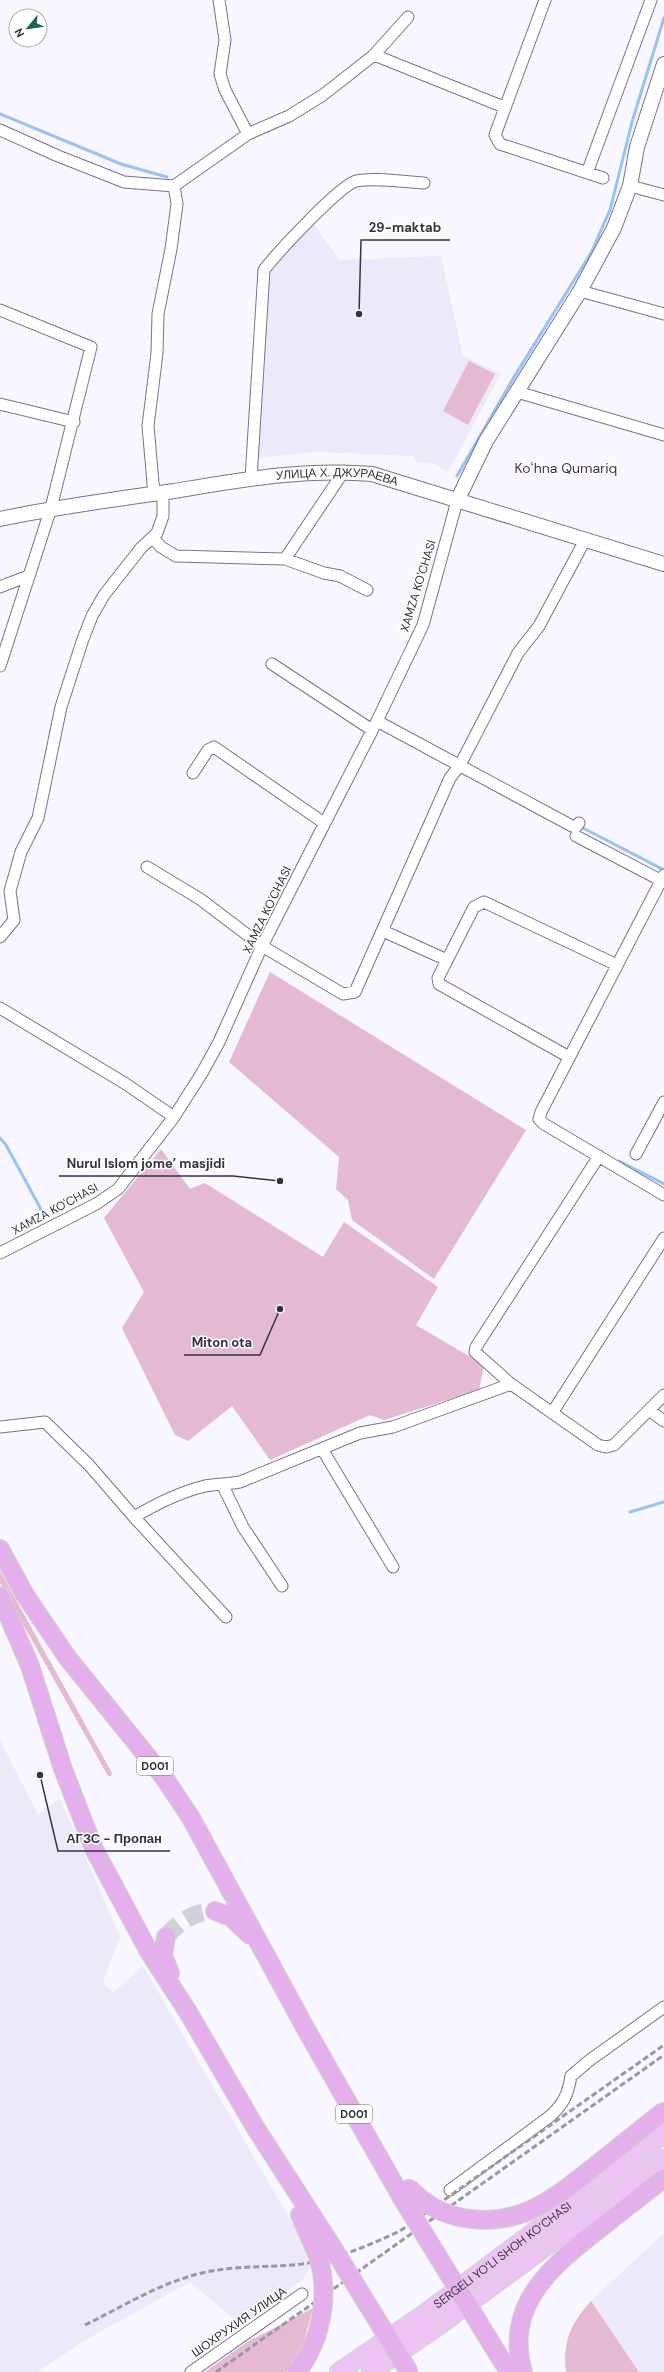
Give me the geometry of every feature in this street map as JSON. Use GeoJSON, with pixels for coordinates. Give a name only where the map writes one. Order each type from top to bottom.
{"type":"FeatureCollection","features":[{"type":"Feature","properties":{"kind":"highway","name":"D001"},"geometry":{"type":"LineString","coordinates":[[0,1550],[25,1595],[89,1686],[178,1797],[307,2031],[405,2193]]}},
{"type":"Feature","properties":{"kind":"highway"},"geometry":{"type":"LineString","coordinates":[[2,1603],[30,1666],[63,1768],[94,1849],[148,1950],[188,2012],[324,2250],[409,2372]]}},
{"type":"Feature","properties":{"kind":"highway"},"geometry":{"type":"LineString","coordinates":[[214,1911],[223,1913],[238,1922],[264,1952]]}},
{"type":"Feature","properties":{"kind":"highway"},"geometry":{"type":"LineString","coordinates":[[166,1937],[162,1950],[164,1960],[188,2012]]}},
{"type":"Feature","properties":{"kind":"highway"},"geometry":{"type":"LineString","coordinates":[[405,2193],[429,2206],[457,2217],[486,2220],[521,2215],[553,2199],[664,2111]]}},
{"type":"Feature","properties":{"kind":"highway"},"geometry":{"type":"LineString","coordinates":[[523,2372],[519,2348],[522,2321],[529,2300],[543,2278],[570,2252],[664,2178]]}},
{"type":"Feature","properties":{"kind":"highway"},"geometry":{"type":"LineString","coordinates":[[405,2193],[509,2372]]}},
{"type":"Feature","properties":{"kind":"highway"},"geometry":{"type":"LineString","coordinates":[[298,2372],[312,2347],[321,2317],[324,2287],[324,2250]]}},
{"type":"Feature","properties":{"kind":"main road","name":"SERGELI YO‘LI SHOH KO‘CHASI"},"geometry":{"type":"LineString","coordinates":[[339,2372],[428,2312],[664,2134]]}},
{"type":"Feature","properties":{"kind":"main road","name":"SERGELI YO‘LI SHOH KO‘CHASI"},"geometry":{"type":"LineString","coordinates":[[371,2372],[443,2322],[664,2159]]}},
{"type":"Feature","properties":{"kind":"street"},"geometry":{"type":"LineString","coordinates":[[219,0],[225,40],[220,74],[225,90],[248,134]]}},
{"type":"Feature","properties":{"kind":"street"},"geometry":{"type":"LineString","coordinates":[[545,0],[495,135],[500,144],[603,178]]}},
{"type":"Feature","properties":{"kind":"street"},"geometry":{"type":"LineString","coordinates":[[587,173],[651,0]]}},
{"type":"Feature","properties":{"kind":"street"},"geometry":{"type":"LineString","coordinates":[[0,130],[58,156],[124,182],[174,186],[248,134],[303,107],[374,55],[408,17]]}},
{"type":"Feature","properties":{"kind":"street"},"geometry":{"type":"LineString","coordinates":[[374,55],[504,108]]}},
{"type":"Feature","properties":{"kind":"street"},"geometry":{"type":"LineString","coordinates":[[457,501],[486,441],[580,291],[614,228],[630,186],[638,147],[664,64]]}},
{"type":"Feature","properties":{"kind":"street"},"geometry":{"type":"LineString","coordinates":[[251,479],[264,270],[281,248],[348,185],[365,180],[424,183]]}},
{"type":"Feature","properties":{"kind":"street"},"geometry":{"type":"LineString","coordinates":[[0,937],[14,920],[10,891],[22,852],[38,818],[61,707],[86,631],[104,595],[141,548],[153,538],[163,516],[148,426],[157,353],[158,314],[172,249],[176,204],[174,186]]}},
{"type":"Feature","properties":{"kind":"street"},"geometry":{"type":"LineString","coordinates":[[630,186],[664,195]]}},
{"type":"Feature","properties":{"kind":"street"},"geometry":{"type":"LineString","coordinates":[[580,291],[664,314]]}},
{"type":"Feature","properties":{"kind":"street"},"geometry":{"type":"LineString","coordinates":[[0,310],[91,348],[74,422],[51,508],[0,666]]}},
{"type":"Feature","properties":{"kind":"street"},"geometry":{"type":"LineString","coordinates":[[517,392],[664,435]]}},
{"type":"Feature","properties":{"kind":"street"},"geometry":{"type":"LineString","coordinates":[[0,404],[74,422]]}},
{"type":"Feature","properties":{"kind":"street","name":"УЛИЦА Х. ДЖУРАЕВА"},"geometry":{"type":"LineString","coordinates":[[0,519],[51,508],[251,479],[320,471],[344,471],[372,474],[664,564]]}},
{"type":"Feature","properties":{"kind":"street"},"geometry":{"type":"LineString","coordinates":[[285,558],[344,471]]}},
{"type":"Feature","properties":{"kind":"street","name":"XAMZA KO'CHASI"},"geometry":{"type":"LineString","coordinates":[[0,1253],[96,1204],[118,1189],[174,1117],[202,1073],[220,1042],[262,946],[423,625],[457,501]]}},
{"type":"Feature","properties":{"kind":"street"},"geometry":{"type":"LineString","coordinates":[[153,538],[161,547],[176,556],[285,558],[324,573],[340,576],[367,590]]}},
{"type":"Feature","properties":{"kind":"street"},"geometry":{"type":"LineString","coordinates":[[147,867],[200,899],[262,946],[343,994],[354,992],[383,931],[450,778],[460,765],[518,653],[539,626],[585,540]]}},
{"type":"Feature","properties":{"kind":"street"},"geometry":{"type":"LineString","coordinates":[[0,587],[28,576]]}},
{"type":"Feature","properties":{"kind":"street"},"geometry":{"type":"LineString","coordinates":[[272,664],[374,725],[460,765],[572,826],[576,827],[580,822]]}},
{"type":"Feature","properties":{"kind":"street"},"geometry":{"type":"LineString","coordinates":[[194,773],[208,750],[214,747],[324,823]]}},
{"type":"Feature","properties":{"kind":"street"},"geometry":{"type":"LineString","coordinates":[[576,836],[663,879],[569,1057],[541,1112],[540,1119],[544,1124],[664,1195]]}},
{"type":"Feature","properties":{"kind":"street"},"geometry":{"type":"LineString","coordinates":[[569,1057],[443,988],[439,984],[438,978],[474,907],[484,902],[617,965]]}},
{"type":"Feature","properties":{"kind":"street"},"geometry":{"type":"LineString","coordinates":[[383,931],[447,960]]}},
{"type":"Feature","properties":{"kind":"street"},"geometry":{"type":"LineString","coordinates":[[0,1008],[126,1084],[174,1117]]}},
{"type":"Feature","properties":{"kind":"street"},"geometry":{"type":"LineString","coordinates":[[636,1154],[664,1102]]}},
{"type":"Feature","properties":{"kind":"street"},"geometry":{"type":"LineString","coordinates":[[599,1156],[476,1347],[475,1352],[477,1356],[511,1384],[598,1445],[606,1447],[614,1445],[664,1395]]}},
{"type":"Feature","properties":{"kind":"street"},"geometry":{"type":"LineString","coordinates":[[552,1413],[664,1238]]}},
{"type":"Feature","properties":{"kind":"street"},"geometry":{"type":"LineString","coordinates":[[134,1517],[160,1502],[206,1486],[223,1486],[240,1482],[322,1450],[360,1433],[393,1427],[511,1384]]}},
{"type":"Feature","properties":{"kind":"street"},"geometry":{"type":"LineString","coordinates":[[649,1410],[664,1422]]}},
{"type":"Feature","properties":{"kind":"street"},"geometry":{"type":"LineString","coordinates":[[0,1427],[45,1422],[89,1465],[134,1517],[226,1617]]}},
{"type":"Feature","properties":{"kind":"street"},"geometry":{"type":"LineString","coordinates":[[322,1450],[393,1567]]}},
{"type":"Feature","properties":{"kind":"street"},"geometry":{"type":"LineString","coordinates":[[223,1486],[243,1527],[282,1586]]}},
{"type":"Feature","properties":{"kind":"street"},"geometry":{"type":"LineString","coordinates":[[450,2190],[549,2118],[562,2105],[568,2092],[571,2076],[590,2060],[664,2007]]}},
{"type":"Feature","properties":{"kind":"street","name":"ШОХРУХИЯ УЛИЦА"},"geometry":{"type":"LineString","coordinates":[[191,2372],[302,2294]]}},
{"type":"Feature","properties":{"kind":"shaded area"},"geometry":{"type":"Polygon","coordinates":[[[314,224],[339,260],[441,256],[463,356],[501,373],[448,472],[435,464],[416,462],[414,456],[319,452],[254,458],[269,272],[272,265],[314,224]]]}},
{"type":"Feature","properties":{"kind":"shaded area"},"geometry":{"type":"Polygon","coordinates":[[[469,361],[495,374],[468,425],[443,411],[469,361]]]}},
{"type":"Feature","properties":{"kind":"shaded area"},"geometry":{"type":"Polygon","coordinates":[[[270,972],[526,1130],[434,1279],[352,1220],[348,1200],[336,1189],[339,1157],[229,1062],[270,972]]]}},
{"type":"Feature","properties":{"kind":"shaded area"},"geometry":{"type":"Polygon","coordinates":[[[161,1149],[190,1189],[205,1183],[323,1257],[344,1222],[438,1287],[416,1325],[484,1365],[479,1390],[384,1420],[370,1415],[270,1460],[232,1406],[188,1441],[175,1435],[122,1328],[144,1292],[104,1218],[161,1149]]]}},
{"type":"Feature","properties":{"kind":"shaded area"},"geometry":{"type":"Polygon","coordinates":[[[0,1571],[112,1773],[111,1776],[108,1776],[0,1583],[0,1571]]]}},
{"type":"Feature","properties":{"kind":"shaded area"},"geometry":{"type":"Polygon","coordinates":[[[0,1740],[38,1815],[60,1799],[120,1937],[103,1982],[113,1993],[143,1966],[302,2240],[311,2267],[303,2279],[247,2320],[234,2319],[190,2282],[89,2338],[37,2372],[0,2372],[0,1740]]]}},
{"type":"Feature","properties":{"kind":"shaded area"},"geometry":{"type":"Polygon","coordinates":[[[664,2233],[664,2372],[639,2372],[591,2301],[664,2233]]]}},
{"type":"Feature","properties":{"kind":"shaded area"},"geometry":{"type":"Polygon","coordinates":[[[591,2301],[639,2372],[566,2372],[565,2351],[567,2342],[573,2325],[591,2301]]]}},
{"type":"Feature","properties":{"kind":"shaded area"},"geometry":{"type":"Polygon","coordinates":[[[313,2308],[302,2348],[287,2372],[205,2372],[247,2342],[313,2308]]]}},
{"type":"Feature","properties":{"kind":"waterway"},"geometry":{"type":"LineString","coordinates":[[457,476],[514,377],[591,253],[610,210],[632,122],[664,18]]}},
{"type":"Feature","properties":{"kind":"waterway"},"geometry":{"type":"LineString","coordinates":[[0,114],[121,164],[167,177]]}},
{"type":"Feature","properties":{"kind":"waterway"},"geometry":{"type":"LineString","coordinates":[[579,826],[664,870]]}},
{"type":"Feature","properties":{"kind":"waterway"},"geometry":{"type":"LineString","coordinates":[[0,1138],[6,1145],[43,1213]]}},
{"type":"Feature","properties":{"kind":"waterway"},"geometry":{"type":"LineString","coordinates":[[619,1161],[664,1184]]}},
{"type":"Feature","properties":{"kind":"waterway"},"geometry":{"type":"LineString","coordinates":[[630,1512],[664,1502]]}},
{"type":"Feature","properties":{"kind":"tunnel"},"geometry":{"type":"LineString","coordinates":[[166,1937],[188,1918],[201,1913],[215,1911]]}},
{"type":"Feature","properties":{"kind":"railway"},"geometry":{"type":"LineString","coordinates":[[85,2325],[140,2296],[183,2278],[224,2269],[315,2262],[352,2251],[400,2231],[664,2045]]}},
{"type":"Feature","properties":{"kind":"railway"},"geometry":{"type":"LineString","coordinates":[[216,2372],[664,2055]]}},
{"type":"Feature","properties":{"kind":"place","name":"29-maktab"},"geometry":{"type":"Point","coordinates":[359,314]}},
{"type":"Feature","properties":{"kind":"place","name":"Nurul Islom jome’ masjidi"},"geometry":{"type":"Point","coordinates":[280,1181]}},
{"type":"Feature","properties":{"kind":"place","name":"Miton ota"},"geometry":{"type":"Point","coordinates":[280,1309]}},
{"type":"Feature","properties":{"kind":"place","name":"АГЗС - Пропан"},"geometry":{"type":"Point","coordinates":[40,1775]}},
{"type":"Feature","properties":{"kind":"district","name":"Koʻhna Qumariq"},"geometry":{"type":"Point","coordinates":[566,468]}}]}
